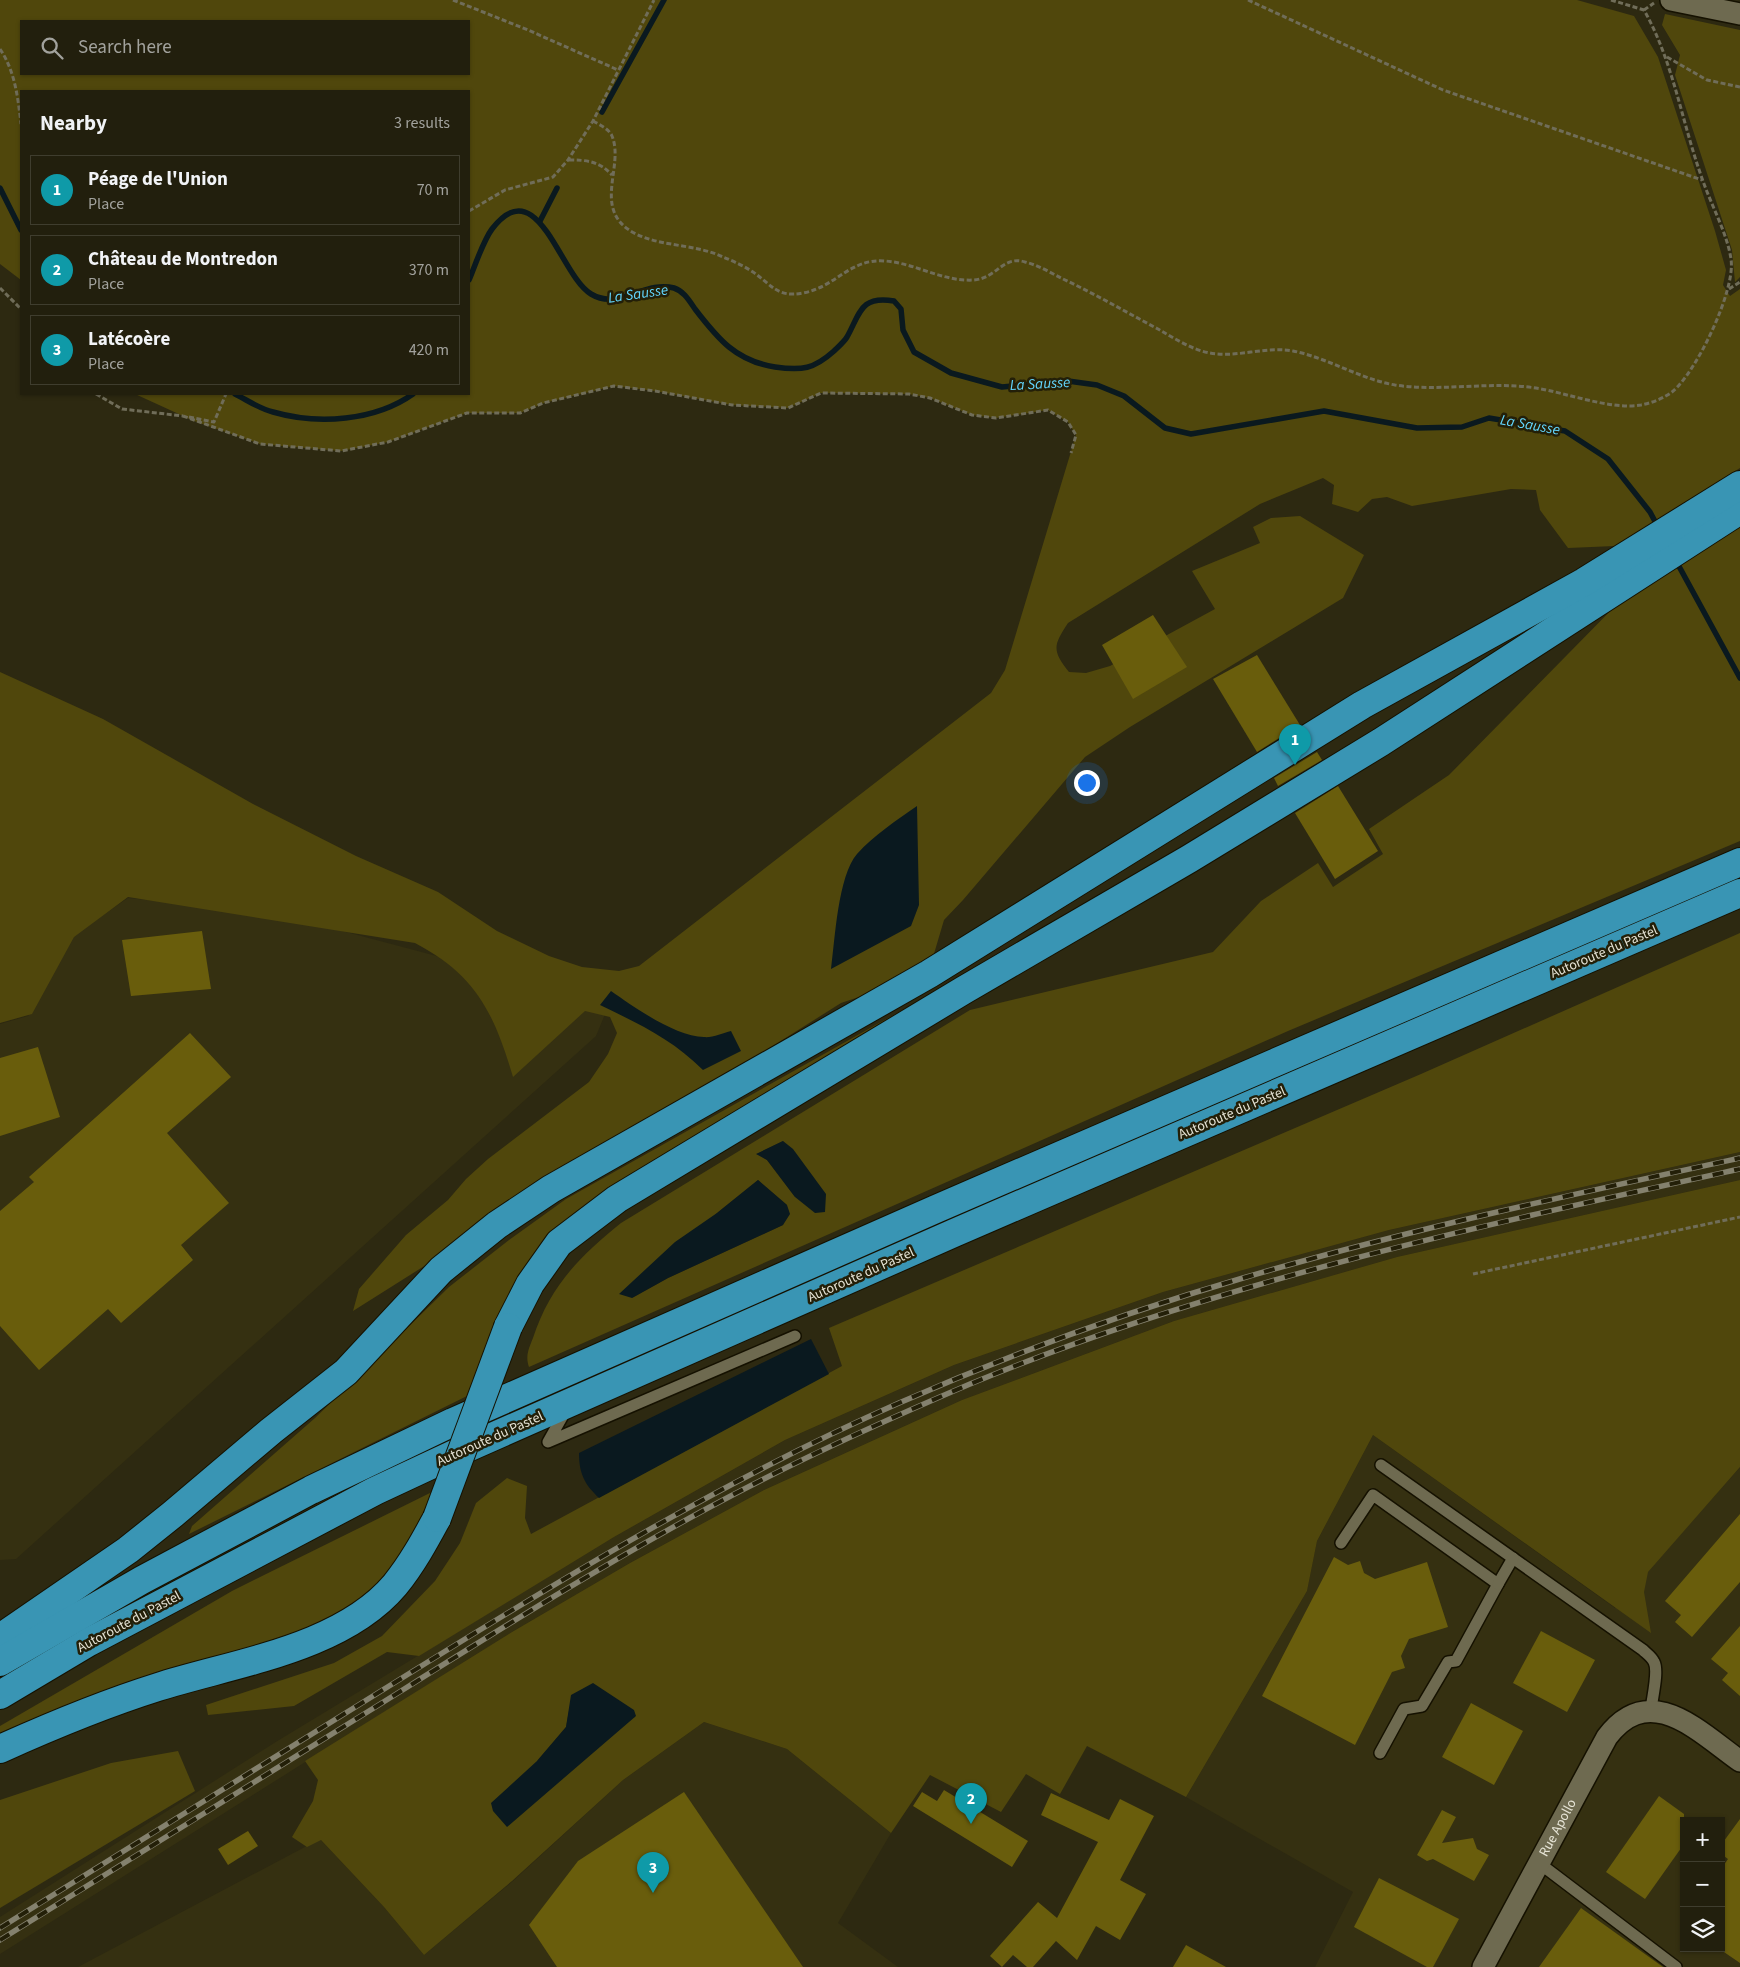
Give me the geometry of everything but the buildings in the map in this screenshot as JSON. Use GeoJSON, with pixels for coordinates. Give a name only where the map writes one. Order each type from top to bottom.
{"type":"FeatureCollection","features":[{"type":"Feature","properties":{"kind":"highway"},"geometry":{"type":"LineString","coordinates":[[0,1749],[37,1732],[140,1693],[276,1653],[346,1624],[370,1608],[394,1586],[418,1554],[437,1518],[508,1327],[530,1284],[559,1243],[617,1199],[964,990],[1189,860],[1381,742],[1622,573],[1725,511],[1740,485]]}},
{"type":"Feature","properties":{"kind":"highway"},"geometry":{"type":"LineString","coordinates":[[0,1638],[128,1550],[173,1514],[271,1431],[346,1372],[440,1270],[497,1225],[551,1189],[929,974],[1362,705],[1622,573]]}},
{"type":"Feature","properties":{"kind":"highway","name":"Autoroute du Pastel"},"geometry":{"type":"LineString","coordinates":[[0,1662],[142,1580],[312,1490],[453,1422],[945,1205],[1740,862]]}},
{"type":"Feature","properties":{"kind":"highway","name":"Autoroute du Pastel"},"geometry":{"type":"LineString","coordinates":[[0,1695],[89,1642],[375,1491],[954,1234],[1740,893]]}},
{"type":"Feature","properties":{"kind":"street"},"geometry":{"type":"LineString","coordinates":[[1671,0],[1707,3],[1740,14]]}},
{"type":"Feature","properties":{"kind":"street"},"geometry":{"type":"LineString","coordinates":[[1651,1710],[1676,1716],[1740,1761]]}},
{"type":"Feature","properties":{"kind":"street","name":"Rue Apollo"},"geometry":{"type":"LineString","coordinates":[[1483,1967],[1608,1736],[1617,1724],[1631,1715],[1651,1710]]}},
{"type":"Feature","properties":{"kind":"lane"},"geometry":{"type":"LineString","coordinates":[[569,1404],[548,1442],[795,1336]]}},
{"type":"Feature","properties":{"kind":"lane"},"geometry":{"type":"LineString","coordinates":[[1381,1465],[1643,1650],[1654,1662],[1656,1676],[1652,1691],[1651,1710]]}},
{"type":"Feature","properties":{"kind":"lane"},"geometry":{"type":"LineString","coordinates":[[1341,1544],[1373,1495],[1498,1584]]}},
{"type":"Feature","properties":{"kind":"lane"},"geometry":{"type":"LineString","coordinates":[[1380,1753],[1404,1710],[1422,1706],[1448,1662],[1456,1661],[1513,1558]]}},
{"type":"Feature","properties":{"kind":"lane"},"geometry":{"type":"LineString","coordinates":[[1539,1863],[1676,1967]]}},
{"type":"Feature","properties":{"kind":"path"},"geometry":{"type":"LineString","coordinates":[[453,0],[528,30],[618,70]]}},
{"type":"Feature","properties":{"kind":"path"},"geometry":{"type":"LineString","coordinates":[[470,210],[505,190],[553,177],[568,160],[594,121],[654,0]]}},
{"type":"Feature","properties":{"kind":"path"},"geometry":{"type":"LineString","coordinates":[[1248,0],[1444,90],[1702,180]]}},
{"type":"Feature","properties":{"kind":"path"},"geometry":{"type":"LineString","coordinates":[[594,121],[608,130],[612,137],[614,161],[612,199],[616,217],[634,234],[719,254],[752,272],[785,295],[821,289],[865,260],[889,260],[950,278],[972,280],[992,276],[1005,263],[1022,260],[1087,290],[1183,343],[1209,353],[1276,349],[1298,352],[1392,384],[1532,388],[1617,404],[1640,405],[1660,399],[1672,392],[1688,375],[1698,359],[1729,289],[1732,260],[1702,180],[1666,57],[1644,10],[1611,0]]}},
{"type":"Feature","properties":{"kind":"path"},"geometry":{"type":"LineString","coordinates":[[0,49],[7,61],[16,87],[20,117]]}},
{"type":"Feature","properties":{"kind":"path"},"geometry":{"type":"LineString","coordinates":[[1666,57],[1707,80],[1740,87]]}},
{"type":"Feature","properties":{"kind":"path"},"geometry":{"type":"LineString","coordinates":[[568,160],[593,161],[603,166],[612,175]]}},
{"type":"Feature","properties":{"kind":"path"},"geometry":{"type":"LineString","coordinates":[[1729,289],[1740,282]]}},
{"type":"Feature","properties":{"kind":"path"},"geometry":{"type":"LineString","coordinates":[[0,288],[20,308]]}},
{"type":"Feature","properties":{"kind":"path"},"geometry":{"type":"LineString","coordinates":[[183,416],[260,444],[341,451],[388,442],[467,413],[520,412],[561,398],[614,386],[655,391],[732,406],[788,408],[821,393],[910,394],[930,398],[972,415],[996,418],[1048,410],[1068,422],[1076,436],[1071,453]]}},
{"type":"Feature","properties":{"kind":"path"},"geometry":{"type":"LineString","coordinates":[[97,395],[122,409],[183,416],[214,422],[226,395]]}},
{"type":"Feature","properties":{"kind":"path"},"geometry":{"type":"LineString","coordinates":[[1473,1274],[1740,1217]]}},
{"type":"Feature","properties":{"kind":"shaded area"},"geometry":{"type":"Polygon","coordinates":[[[0,0],[1577,0],[1634,16],[1658,57],[1715,231],[1726,270],[1723,285],[1730,296],[1740,289],[1740,468],[1615,546],[1568,548],[1540,510],[1536,490],[1511,489],[1412,506],[1387,497],[1372,499],[1358,512],[1332,504],[1334,485],[1323,478],[1260,504],[1068,623],[1059,637],[1056,648],[1057,653],[1069,672],[1086,673],[1110,666],[1215,609],[1192,571],[1260,543],[1253,527],[1271,518],[1300,516],[1364,555],[1343,598],[1130,727],[1085,757],[944,920],[928,974],[841,1003],[353,1311],[359,1289],[406,1235],[448,1200],[466,1179],[488,1159],[589,1082],[608,1054],[617,1033],[610,1017],[585,1011],[513,1077],[498,1034],[480,998],[453,968],[436,955],[415,943],[128,897],[74,937],[32,1014],[0,1023],[0,672],[103,719],[253,804],[356,856],[438,892],[497,931],[549,956],[582,967],[619,971],[639,966],[991,693],[1005,670],[1076,435],[1068,422],[1048,410],[996,418],[972,415],[930,398],[909,394],[821,393],[788,408],[732,405],[655,391],[614,386],[544,403],[520,413],[467,413],[388,442],[341,451],[260,444],[194,421],[137,395],[470,395],[470,90],[20,90],[20,279],[0,264],[0,0]]]}},
{"type":"Feature","properties":{"kind":"shaded area"},"geometry":{"type":"Polygon","coordinates":[[[1665,14],[1740,30],[1740,277],[1735,282],[1732,250],[1675,75],[1680,55],[1662,25],[1665,14]]]}},
{"type":"Feature","properties":{"kind":"shaded area"},"geometry":{"type":"Polygon","coordinates":[[[1740,527],[1740,841],[1288,1031],[529,1367],[527,1356],[530,1345],[540,1319],[558,1287],[580,1260],[621,1223],[970,1010],[1213,952],[1261,901],[1318,863],[1333,887],[1383,854],[1369,829],[1449,775],[1624,597],[1740,527]],[[783,1141],[757,1154],[767,1160],[795,1197],[783,1141]],[[758,1180],[717,1213],[632,1298],[668,1278],[783,1225],[787,1205],[758,1180]]]}},
{"type":"Feature","properties":{"kind":"shaded area"},"geometry":{"type":"Polygon","coordinates":[[[917,806],[919,905],[911,926],[831,969],[841,892],[851,864],[857,854],[871,840],[917,806]]]}},
{"type":"Feature","properties":{"kind":"shaded area"},"geometry":{"type":"Polygon","coordinates":[[[128,898],[209,906],[331,928],[610,1002],[596,1036],[16,1559],[0,1560],[0,1024],[28,1016],[69,938],[128,898]]]}},
{"type":"Feature","properties":{"kind":"shaded area"},"geometry":{"type":"Polygon","coordinates":[[[1740,933],[1740,1152],[1389,1230],[1163,1292],[954,1365],[785,1440],[614,1537],[419,1656],[387,1652],[294,1706],[208,1715],[206,1705],[334,1663],[382,1636],[435,1581],[460,1543],[476,1503],[507,1478],[527,1486],[525,1518],[531,1534],[842,1366],[829,1328],[1421,1074],[1740,933]]]}},
{"type":"Feature","properties":{"kind":"shaded area"},"geometry":{"type":"Polygon","coordinates":[[[961,977],[577,1218],[506,1299],[471,1394],[189,1534],[192,1526],[315,1418],[449,1287],[509,1240],[566,1199],[961,977]]]}},
{"type":"Feature","properties":{"kind":"shaded area"},"geometry":{"type":"Polygon","coordinates":[[[611,991],[668,1027],[693,1036],[707,1037],[731,1031],[741,1051],[703,1070],[667,1041],[600,1005],[611,991]]]}},
{"type":"Feature","properties":{"kind":"shaded area"},"geometry":{"type":"Polygon","coordinates":[[[783,1141],[793,1149],[826,1194],[825,1212],[815,1213],[795,1197],[767,1160],[756,1154],[783,1141]]]}},
{"type":"Feature","properties":{"kind":"shaded area"},"geometry":{"type":"Polygon","coordinates":[[[1740,1152],[1740,1180],[1397,1257],[1174,1321],[962,1400],[764,1490],[630,1563],[512,1632],[0,1954],[0,1917],[279,1740],[614,1537],[785,1440],[954,1365],[1163,1292],[1389,1230],[1740,1152]]]}},
{"type":"Feature","properties":{"kind":"shaded area"},"geometry":{"type":"Polygon","coordinates":[[[758,1180],[787,1205],[790,1214],[783,1225],[668,1278],[632,1298],[619,1294],[675,1242],[717,1213],[758,1180]]]}},
{"type":"Feature","properties":{"kind":"shaded area"},"geometry":{"type":"Polygon","coordinates":[[[1740,1180],[1740,1467],[1648,1572],[1644,1592],[1651,1633],[1373,1435],[1317,1541],[1307,1591],[1186,1797],[1087,1746],[1060,1794],[1026,1774],[1001,1812],[930,1775],[891,1833],[787,1749],[704,1722],[623,1780],[512,1881],[424,1955],[384,1907],[321,1840],[307,1847],[292,1837],[313,1801],[318,1780],[305,1761],[512,1632],[630,1563],[764,1490],[962,1400],[1174,1321],[1397,1257],[1740,1180]],[[572,1695],[566,1727],[537,1761],[635,1717],[572,1695]]]}},
{"type":"Feature","properties":{"kind":"shaded area"},"geometry":{"type":"Polygon","coordinates":[[[811,1339],[829,1374],[599,1498],[586,1483],[581,1472],[579,1453],[811,1339]]]}},
{"type":"Feature","properties":{"kind":"shaded area"},"geometry":{"type":"Polygon","coordinates":[[[1373,1435],[1615,1608],[1740,1467],[1740,1967],[1315,1967],[1353,1892],[1186,1797],[1307,1591],[1317,1541],[1373,1435]]]}},
{"type":"Feature","properties":{"kind":"shaded area"},"geometry":{"type":"Polygon","coordinates":[[[438,1489],[405,1560],[346,1614],[0,1739],[0,1726],[232,1591],[438,1489]]]}},
{"type":"Feature","properties":{"kind":"shaded area"},"geometry":{"type":"Polygon","coordinates":[[[593,1683],[634,1710],[636,1716],[507,1827],[493,1811],[491,1803],[537,1761],[566,1727],[571,1695],[593,1683]]]}},
{"type":"Feature","properties":{"kind":"shaded area"},"geometry":{"type":"Polygon","coordinates":[[[704,1722],[787,1749],[891,1833],[838,1923],[898,1967],[78,1967],[320,1839],[384,1907],[424,1955],[513,1881],[623,1780],[704,1722]]]}},
{"type":"Feature","properties":{"kind":"shaded area"},"geometry":{"type":"Polygon","coordinates":[[[178,1751],[195,1791],[0,1908],[0,1800],[111,1763],[178,1751]]]}},
{"type":"Feature","properties":{"kind":"waterway"},"geometry":{"type":"LineString","coordinates":[[602,112],[664,0]]}},
{"type":"Feature","properties":{"kind":"waterway","name":"La Sausse"},"geometry":{"type":"LineString","coordinates":[[0,188],[20,228]]}},
{"type":"Feature","properties":{"kind":"waterway"},"geometry":{"type":"LineString","coordinates":[[540,221],[557,188]]}},
{"type":"Feature","properties":{"kind":"waterway","name":"La Sausse"},"geometry":{"type":"LineString","coordinates":[[470,277],[482,247],[492,229],[508,214],[523,211],[535,218],[547,232],[580,284],[591,294],[601,298],[612,299],[653,288],[678,289],[720,339],[739,354],[761,364],[793,369],[814,365],[827,357],[844,341],[863,308],[874,301],[894,301],[901,309],[903,330],[914,352],[951,373],[1002,387],[1068,381],[1097,385],[1124,396],[1165,428],[1191,434],[1324,411],[1417,428],[1462,427],[1489,418],[1565,431],[1608,459],[1650,512],[1658,527]]}},
{"type":"Feature","properties":{"kind":"waterway","name":"La Sausse"},"geometry":{"type":"LineString","coordinates":[[237,395],[268,411],[290,416],[327,419],[364,415],[398,403],[411,395]]}},
{"type":"Feature","properties":{"kind":"waterway","name":"La Sausse"},"geometry":{"type":"LineString","coordinates":[[1675,559],[1740,678]]}},
{"type":"Feature","properties":{"kind":"railway"},"geometry":{"type":"LineString","coordinates":[[0,1928],[469,1636],[589,1564],[773,1463],[899,1403],[1069,1335],[1243,1278],[1429,1228],[1740,1158]]}},
{"type":"Feature","properties":{"kind":"railway"},"geometry":{"type":"LineString","coordinates":[[0,1940],[624,1555],[772,1475],[903,1413],[970,1384],[1063,1348],[1158,1315],[1253,1286],[1447,1235],[1740,1169]]}},
{"type":"Feature","properties":{"kind":"place","name":"Péage de l'Union"},"geometry":{"type":"Point","coordinates":[1295,765]}},
{"type":"Feature","properties":{"kind":"place","name":"Château de Montredon"},"geometry":{"type":"Point","coordinates":[971,1824]}},
{"type":"Feature","properties":{"kind":"place","name":"Latécoère"},"geometry":{"type":"Point","coordinates":[653,1893]}}]}
